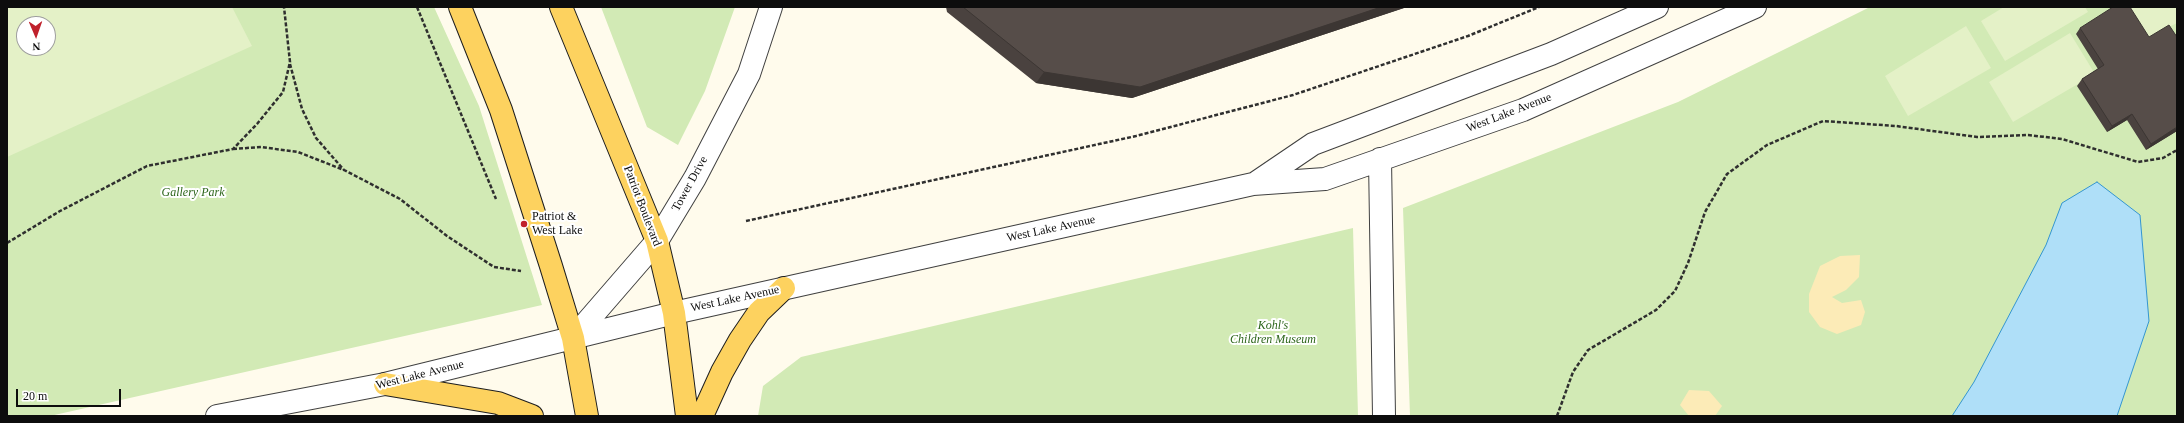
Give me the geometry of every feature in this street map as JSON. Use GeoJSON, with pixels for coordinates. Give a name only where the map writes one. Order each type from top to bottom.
{"type":"FeatureCollection","features":[{"type":"Feature","properties":{"kind":"main road"},"geometry":{"type":"LineString","coordinates":[[460,7],[501,110],[573,338],[587,416]]}},
{"type":"Feature","properties":{"kind":"main road","name":"Patriot Boulevard"},"geometry":{"type":"LineString","coordinates":[[561,7],[657,241],[674,312],[687,416]]}},
{"type":"Feature","properties":{"kind":"main road"},"geometry":{"type":"LineString","coordinates":[[702,416],[722,372],[740,340],[759,312],[784,288]]}},
{"type":"Feature","properties":{"kind":"main road"},"geometry":{"type":"LineString","coordinates":[[385,384],[498,403],[532,416]]}},
{"type":"Feature","properties":{"kind":"street","name":"Tower Drive"},"geometry":{"type":"LineString","coordinates":[[573,338],[657,241],[695,178],[749,74],[771,7]]}},
{"type":"Feature","properties":{"kind":"street","name":"West Lake Avenue"},"geometry":{"type":"LineString","coordinates":[[1253,184],[1313,144],[1551,54],[1658,7]]}},
{"type":"Feature","properties":{"kind":"street","name":"West Lake Avenue"},"geometry":{"type":"LineString","coordinates":[[217,416],[385,384],[674,312],[1253,184],[1325,179],[1523,110],[1755,7]]}},
{"type":"Feature","properties":{"kind":"street"},"geometry":{"type":"LineString","coordinates":[[1380,160],[1384,416]]}},
{"type":"Feature","properties":{"kind":"path"},"geometry":{"type":"LineString","coordinates":[[284,7],[290,62],[302,109],[316,138],[344,170]]}},
{"type":"Feature","properties":{"kind":"path"},"geometry":{"type":"LineString","coordinates":[[417,7],[499,205]]}},
{"type":"Feature","properties":{"kind":"path"},"geometry":{"type":"LineString","coordinates":[[746,221],[1136,136],[1293,95],[1468,36],[1539,7]]}},
{"type":"Feature","properties":{"kind":"path"},"geometry":{"type":"LineString","coordinates":[[233,149],[257,124],[283,92],[290,62]]}},
{"type":"Feature","properties":{"kind":"path"},"geometry":{"type":"LineString","coordinates":[[1556,416],[1573,372],[1588,350],[1656,310],[1675,291],[1688,262],[1705,212],[1727,174],[1767,145],[1823,121],[1896,126],[1977,137],[2028,135],[2062,139],[2138,162],[2163,158],[2177,150]]}},
{"type":"Feature","properties":{"kind":"path"},"geometry":{"type":"LineString","coordinates":[[7,243],[60,211],[147,166],[233,149],[261,147],[298,152],[344,170],[400,199],[447,236],[494,267],[526,272]]}},
{"type":"Feature","properties":{"kind":"green space","name":"Gallery Park"},"geometry":{"type":"Polygon","coordinates":[[[7,7],[434,7],[479,106],[542,305],[50,416],[7,416],[7,7]]]}},
{"type":"Feature","properties":{"kind":"green space"},"geometry":{"type":"Polygon","coordinates":[[[7,7],[232,7],[252,46],[7,157],[7,7]]]}},
{"type":"Feature","properties":{"kind":"green space"},"geometry":{"type":"Polygon","coordinates":[[[601,7],[735,7],[705,91],[678,145],[647,127],[601,7]]]}},
{"type":"Feature","properties":{"kind":"green space"},"geometry":{"type":"Polygon","coordinates":[[[1870,7],[2177,7],[2177,416],[1410,416],[1403,208],[1678,102],[1870,7]]]}},
{"type":"Feature","properties":{"kind":"green space"},"geometry":{"type":"Polygon","coordinates":[[[2004,7],[2085,7],[2088,12],[2005,61],[1981,21],[2004,7]]]}},
{"type":"Feature","properties":{"kind":"green space"},"geometry":{"type":"Polygon","coordinates":[[[2130,7],[2177,7],[2177,23],[2148,37],[2130,7]]]}},
{"type":"Feature","properties":{"kind":"green space"},"geometry":{"type":"Polygon","coordinates":[[[1966,26],[1991,68],[1908,116],[1885,76],[1966,26]]]}},
{"type":"Feature","properties":{"kind":"green space"},"geometry":{"type":"Polygon","coordinates":[[[2070,33],[2095,74],[2013,122],[1989,82],[2070,33]]]}},
{"type":"Feature","properties":{"kind":"green space","name":"Kohl's Children Museum"},"geometry":{"type":"Polygon","coordinates":[[[1353,228],[1358,416],[758,416],[763,386],[801,357],[1353,228]]]}},
{"type":"Feature","properties":{"kind":"sand"},"geometry":{"type":"Polygon","coordinates":[[[1860,255],[1859,277],[1846,290],[1832,297],[1842,303],[1861,300],[1865,312],[1861,325],[1837,334],[1820,327],[1809,312],[1809,294],[1820,266],[1840,256],[1860,255]]]}},
{"type":"Feature","properties":{"kind":"sand"},"geometry":{"type":"Polygon","coordinates":[[[1689,390],[1709,391],[1722,406],[1715,416],[1689,416],[1680,405],[1689,390]]]}},
{"type":"Feature","properties":{"kind":"water"},"geometry":{"type":"Polygon","coordinates":[[[2097,182],[2140,215],[2149,321],[2117,416],[1952,416],[1974,382],[2046,245],[2062,203],[2097,182]]]}},
{"type":"Feature","properties":{"kind":"building"},"geometry":{"type":"Polygon","coordinates":[[[963,7],[1381,7],[1140,87],[1044,72],[963,7]]]}},
{"type":"Feature","properties":{"kind":"building"},"geometry":{"type":"Polygon","coordinates":[[[2113,7],[2130,7],[2149,37],[2169,25],[2177,37],[2177,127],[2151,144],[2132,114],[2112,126],[2082,79],[2104,65],[2080,28],[2113,7]]]}},
{"type":"Feature","properties":{"kind":"place","name":"Patriot & West Lake"},"geometry":{"type":"Point","coordinates":[524,224]}}]}
